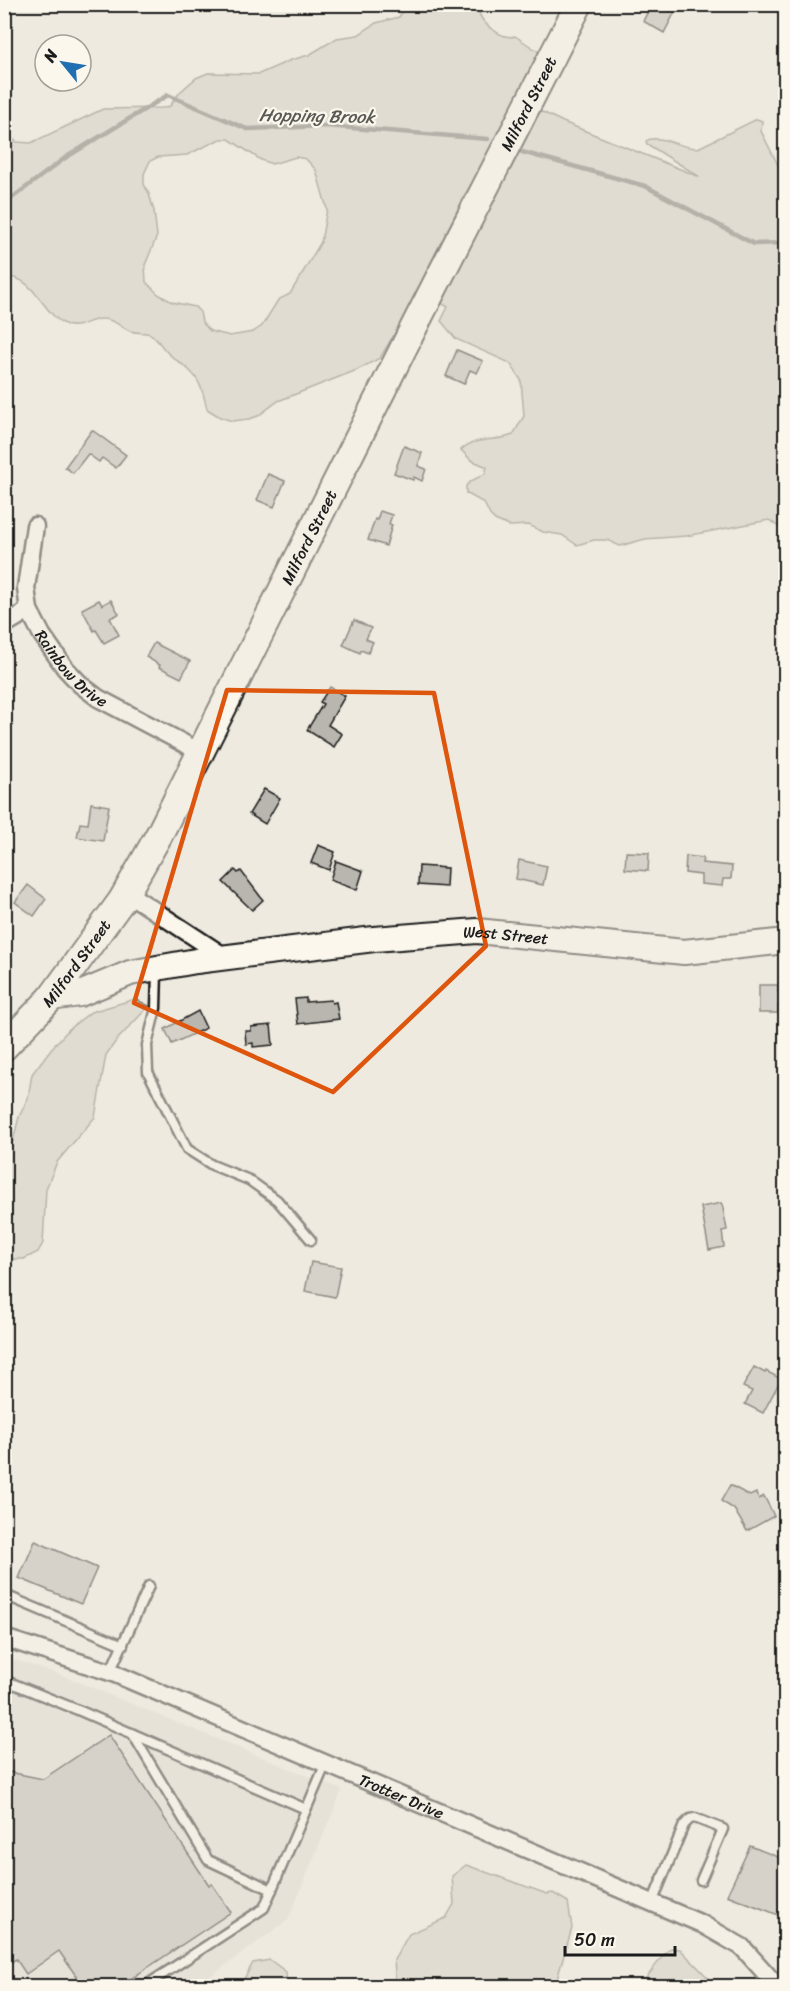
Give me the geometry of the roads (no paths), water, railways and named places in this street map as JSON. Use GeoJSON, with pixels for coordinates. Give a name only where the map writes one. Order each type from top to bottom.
{"type":"FeatureCollection","features":[{"type":"Feature","properties":{"kind":"main road","name":"Milford Street"},"geometry":{"type":"LineString","coordinates":[[4,1047],[51,998],[126,892],[159,836],[579,4]]}},
{"type":"Feature","properties":{"kind":"street","name":"Rainbow Drive"},"geometry":{"type":"LineString","coordinates":[[35,526],[26,588],[29,610],[53,652],[81,686],[98,698],[200,752]]}},
{"type":"Feature","properties":{"kind":"street"},"geometry":{"type":"LineString","coordinates":[[4,625],[29,610]]}},
{"type":"Feature","properties":{"kind":"street"},"geometry":{"type":"LineString","coordinates":[[126,892],[225,957]]}},
{"type":"Feature","properties":{"kind":"street","name":"West Street"},"geometry":{"type":"LineString","coordinates":[[51,998],[80,994],[130,973],[225,957],[374,939],[477,931],[684,952],[786,941]]}},
{"type":"Feature","properties":{"kind":"street","name":"Trotter Drive"},"geometry":{"type":"LineString","coordinates":[[4,1638],[110,1672],[702,1924],[742,1947],[777,1986]]}},
{"type":"Feature","properties":{"kind":"lane"},"geometry":{"type":"LineString","coordinates":[[157,968],[156,1008],[147,1045],[148,1072],[187,1149],[212,1165],[249,1180],[277,1200],[311,1240]]}},
{"type":"Feature","properties":{"kind":"lane"},"geometry":{"type":"LineString","coordinates":[[110,1672],[148,1586]]}},
{"type":"Feature","properties":{"kind":"lane"},"geometry":{"type":"LineString","coordinates":[[4,1603],[7,1596],[123,1645]]}},
{"type":"Feature","properties":{"kind":"lane"},"geometry":{"type":"LineString","coordinates":[[4,1680],[306,1809]]}},
{"type":"Feature","properties":{"kind":"lane"},"geometry":{"type":"LineString","coordinates":[[132,1733],[208,1860],[272,1890]]}},
{"type":"Feature","properties":{"kind":"lane"},"geometry":{"type":"LineString","coordinates":[[145,1986],[264,1908],[326,1763]]}},
{"type":"Feature","properties":{"kind":"lane"},"geometry":{"type":"LineString","coordinates":[[652,1903],[684,1825],[690,1819],[695,1818],[723,1829],[701,1880]]}},
{"type":"Feature","properties":{"kind":"waterway","name":"Hopping Brook"},"geometry":{"type":"LineString","coordinates":[[4,204],[65,158],[168,95],[247,129],[326,126],[488,139]]}},
{"type":"Feature","properties":{"kind":"waterway","name":"Hopping Brook"},"geometry":{"type":"LineString","coordinates":[[522,152],[645,186],[754,244],[786,243]]}}]}
